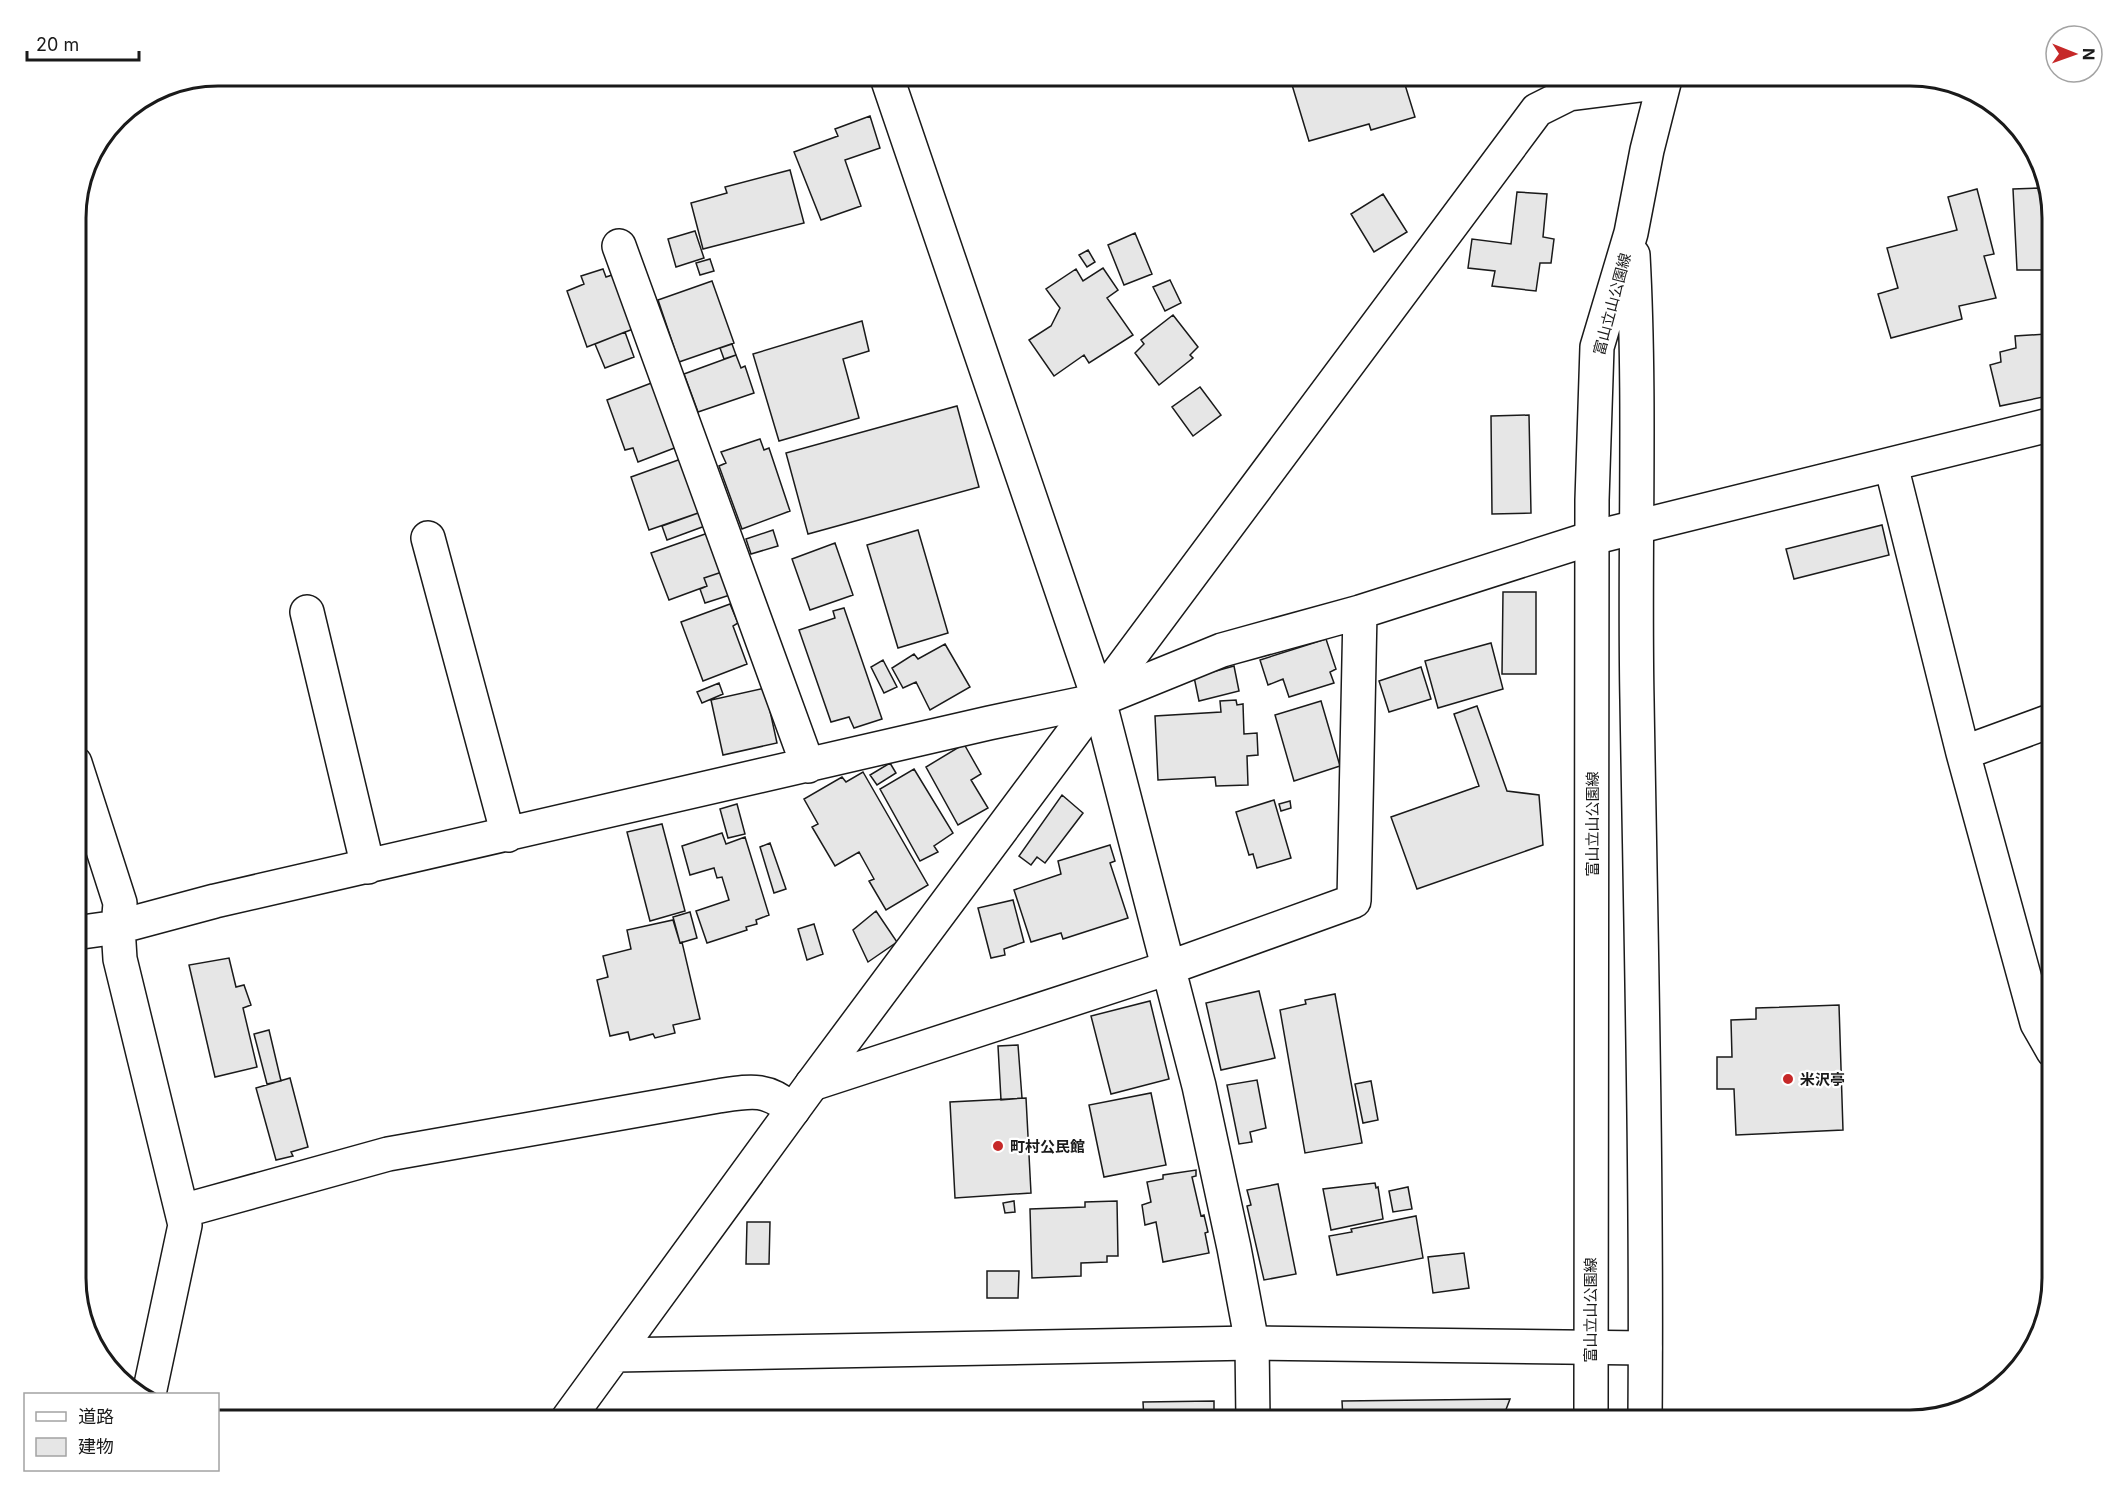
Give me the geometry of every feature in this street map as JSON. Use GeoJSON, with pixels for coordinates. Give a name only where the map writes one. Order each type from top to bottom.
{"type":"FeatureCollection","features":[{"type":"Feature","properties":{"kind":"street"},"geometry":{"type":"LineString","coordinates":[[575,1410],[803,1097],[1536,110],[1569,94],[1626,85]]}},
{"type":"Feature","properties":{"kind":"street","name":"富山立山公園線"},"geometry":{"type":"LineString","coordinates":[[1591,1410],[1592,538],[1597,347],[1631,233],[1647,150],[1663,85]]}},
{"type":"Feature","properties":{"kind":"street"},"geometry":{"type":"LineString","coordinates":[[890,86],[1099,700],[1199,1086],[1252,1343],[1254,1410]]}},
{"type":"Feature","properties":{"kind":"street","name":"富山立山公園線"},"geometry":{"type":"LineString","coordinates":[[1631,233],[1638,349],[1635,527],[1642,891],[1645,1410]]}},
{"type":"Feature","properties":{"kind":"street"},"geometry":{"type":"LineString","coordinates":[[619,246],[808,766]]}},
{"type":"Feature","properties":{"kind":"street"},"geometry":{"type":"LineString","coordinates":[[86,931],[118,927],[216,901],[1099,700],[1222,650],[1360,612],[1592,538],[2042,427]]}},
{"type":"Feature","properties":{"kind":"street"},"geometry":{"type":"LineString","coordinates":[[1891,465],[1963,753],[2037,1023],[2042,1032]]}},
{"type":"Feature","properties":{"kind":"street"},"geometry":{"type":"LineString","coordinates":[[428,538],[508,835]]}},
{"type":"Feature","properties":{"kind":"street"},"geometry":{"type":"LineString","coordinates":[[307,612],[368,867]]}},
{"type":"Feature","properties":{"kind":"street"},"geometry":{"type":"LineString","coordinates":[[182,1211],[388,1154],[758,1090],[782,1100],[803,1097],[1354,901],[1360,612]]}},
{"type":"Feature","properties":{"kind":"street"},"geometry":{"type":"LineString","coordinates":[[1963,753],[2042,724]]}},
{"type":"Feature","properties":{"kind":"street"},"geometry":{"type":"LineString","coordinates":[[86,797],[120,903],[118,927],[120,959],[185,1225],[150,1391]]}},
{"type":"Feature","properties":{"kind":"street"},"geometry":{"type":"LineString","coordinates":[[616,1355],[1252,1343],[1646,1348]]}},
{"type":"Feature","properties":{"kind":"building"},"geometry":{"type":"Polygon","coordinates":[[[1292,85],[1405,85],[1415,117],[1371,130],[1369,124],[1309,141],[1292,85]]]}},
{"type":"Feature","properties":{"kind":"building"},"geometry":{"type":"Polygon","coordinates":[[[870,116],[880,148],[845,160],[861,206],[821,220],[794,152],[838,136],[835,129],[870,116]]]}},
{"type":"Feature","properties":{"kind":"building"},"geometry":{"type":"Polygon","coordinates":[[[790,170],[804,223],[703,249],[691,203],[727,193],[725,187],[790,170]]]}},
{"type":"Feature","properties":{"kind":"building"},"geometry":{"type":"Polygon","coordinates":[[[2039,188],[2042,209],[2042,270],[2017,270],[2013,189],[2039,188]]]}},
{"type":"Feature","properties":{"kind":"building"},"geometry":{"type":"Polygon","coordinates":[[[1977,189],[1994,254],[1984,256],[1996,298],[1959,306],[1962,319],[1891,338],[1878,294],[1898,288],[1887,248],[1957,230],[1948,197],[1977,189]]]}},
{"type":"Feature","properties":{"kind":"building"},"geometry":{"type":"Polygon","coordinates":[[[1517,192],[1547,194],[1543,237],[1554,239],[1551,263],[1540,263],[1536,291],[1492,286],[1495,271],[1468,268],[1472,239],[1511,244],[1517,192]]]}},
{"type":"Feature","properties":{"kind":"building"},"geometry":{"type":"Polygon","coordinates":[[[1383,194],[1407,232],[1374,252],[1351,214],[1383,194]]]}},
{"type":"Feature","properties":{"kind":"building"},"geometry":{"type":"Polygon","coordinates":[[[695,231],[704,258],[676,267],[668,239],[695,231]]]}},
{"type":"Feature","properties":{"kind":"building"},"geometry":{"type":"Polygon","coordinates":[[[1135,233],[1152,274],[1124,285],[1108,245],[1135,233]]]}},
{"type":"Feature","properties":{"kind":"building"},"geometry":{"type":"Polygon","coordinates":[[[1088,250],[1095,262],[1087,267],[1079,255],[1088,250]]]}},
{"type":"Feature","properties":{"kind":"building"},"geometry":{"type":"Polygon","coordinates":[[[710,259],[714,271],[700,275],[696,263],[710,259]]]}},
{"type":"Feature","properties":{"kind":"building"},"geometry":{"type":"Polygon","coordinates":[[[1103,268],[1118,290],[1107,298],[1133,335],[1089,363],[1084,355],[1054,376],[1029,340],[1051,326],[1060,308],[1046,289],[1076,269],[1083,281],[1103,268]]]}},
{"type":"Feature","properties":{"kind":"building"},"geometry":{"type":"Polygon","coordinates":[[[603,269],[606,277],[615,274],[633,329],[587,347],[567,291],[584,284],[581,276],[603,269]]]}},
{"type":"Feature","properties":{"kind":"building"},"geometry":{"type":"Polygon","coordinates":[[[1170,280],[1181,303],[1165,311],[1153,287],[1170,280]]]}},
{"type":"Feature","properties":{"kind":"building"},"geometry":{"type":"Polygon","coordinates":[[[712,281],[734,343],[679,362],[658,300],[712,281]]]}},
{"type":"Feature","properties":{"kind":"building"},"geometry":{"type":"Polygon","coordinates":[[[1173,315],[1198,347],[1190,355],[1193,358],[1159,385],[1135,353],[1144,344],[1141,340],[1173,315]]]}},
{"type":"Feature","properties":{"kind":"building"},"geometry":{"type":"Polygon","coordinates":[[[862,321],[869,351],[843,359],[859,418],[779,441],[753,354],[862,321]]]}},
{"type":"Feature","properties":{"kind":"building"},"geometry":{"type":"Polygon","coordinates":[[[625,332],[634,357],[605,368],[595,344],[625,332]]]}},
{"type":"Feature","properties":{"kind":"building"},"geometry":{"type":"Polygon","coordinates":[[[2042,334],[2042,397],[2000,406],[1990,365],[2001,362],[2000,352],[2016,348],[2015,336],[2042,334]]]}},
{"type":"Feature","properties":{"kind":"building"},"geometry":{"type":"Polygon","coordinates":[[[732,344],[736,355],[724,359],[720,348],[732,344]]]}},
{"type":"Feature","properties":{"kind":"building"},"geometry":{"type":"Polygon","coordinates":[[[736,355],[741,368],[745,366],[754,393],[698,412],[684,374],[736,355]]]}},
{"type":"Feature","properties":{"kind":"building"},"geometry":{"type":"Polygon","coordinates":[[[654,382],[677,447],[638,462],[633,448],[625,450],[607,400],[654,382]]]}},
{"type":"Feature","properties":{"kind":"building"},"geometry":{"type":"Polygon","coordinates":[[[1200,387],[1221,415],[1193,436],[1172,407],[1200,387]]]}},
{"type":"Feature","properties":{"kind":"building"},"geometry":{"type":"Polygon","coordinates":[[[957,406],[979,487],[808,534],[786,453],[957,406]]]}},
{"type":"Feature","properties":{"kind":"building"},"geometry":{"type":"Polygon","coordinates":[[[1529,415],[1531,513],[1492,514],[1491,416],[1529,415]]]}},
{"type":"Feature","properties":{"kind":"building"},"geometry":{"type":"Polygon","coordinates":[[[760,439],[764,450],[769,448],[790,511],[742,529],[719,466],[726,463],[721,452],[760,439]]]}},
{"type":"Feature","properties":{"kind":"building"},"geometry":{"type":"Polygon","coordinates":[[[681,459],[701,512],[649,530],[631,477],[681,459]]]}},
{"type":"Feature","properties":{"kind":"building"},"geometry":{"type":"Polygon","coordinates":[[[701,512],[705,526],[667,540],[662,526],[701,512]]]}},
{"type":"Feature","properties":{"kind":"building"},"geometry":{"type":"Polygon","coordinates":[[[1882,525],[1889,555],[1794,579],[1786,549],[1882,525]]]}},
{"type":"Feature","properties":{"kind":"building"},"geometry":{"type":"Polygon","coordinates":[[[773,530],[778,546],[751,554],[746,539],[773,530]]]}},
{"type":"Feature","properties":{"kind":"building"},"geometry":{"type":"Polygon","coordinates":[[[918,530],[948,633],[898,648],[867,545],[918,530]]]}},
{"type":"Feature","properties":{"kind":"building"},"geometry":{"type":"Polygon","coordinates":[[[708,533],[722,572],[704,578],[707,586],[669,600],[651,553],[708,533]]]}},
{"type":"Feature","properties":{"kind":"building"},"geometry":{"type":"Polygon","coordinates":[[[835,543],[853,595],[810,610],[792,559],[835,543]]]}},
{"type":"Feature","properties":{"kind":"building"},"geometry":{"type":"Polygon","coordinates":[[[722,572],[730,595],[705,603],[700,589],[707,586],[704,578],[722,572]]]}},
{"type":"Feature","properties":{"kind":"building"},"geometry":{"type":"Polygon","coordinates":[[[1503,592],[1536,592],[1536,674],[1502,674],[1503,592]]]}},
{"type":"Feature","properties":{"kind":"building"},"geometry":{"type":"Polygon","coordinates":[[[730,604],[738,623],[733,626],[747,664],[703,681],[681,622],[730,604]]]}},
{"type":"Feature","properties":{"kind":"building"},"geometry":{"type":"Polygon","coordinates":[[[844,608],[882,719],[854,728],[849,717],[831,722],[799,630],[835,618],[833,611],[844,608]]]}},
{"type":"Feature","properties":{"kind":"building"},"geometry":{"type":"Polygon","coordinates":[[[1326,639],[1336,669],[1330,672],[1334,683],[1289,697],[1283,679],[1268,685],[1260,660],[1326,639]]]}},
{"type":"Feature","properties":{"kind":"building"},"geometry":{"type":"Polygon","coordinates":[[[1491,643],[1503,689],[1438,708],[1425,661],[1491,643]]]}},
{"type":"Feature","properties":{"kind":"building"},"geometry":{"type":"Polygon","coordinates":[[[945,644],[970,687],[930,710],[916,682],[903,688],[892,668],[914,654],[918,659],[945,644]]]}},
{"type":"Feature","properties":{"kind":"building"},"geometry":{"type":"Polygon","coordinates":[[[883,660],[897,687],[884,693],[871,667],[883,660]]]}},
{"type":"Feature","properties":{"kind":"building"},"geometry":{"type":"Polygon","coordinates":[[[1234,666],[1239,691],[1199,701],[1194,677],[1234,666]]]}},
{"type":"Feature","properties":{"kind":"building"},"geometry":{"type":"Polygon","coordinates":[[[1421,667],[1431,699],[1389,712],[1379,681],[1421,667]]]}},
{"type":"Feature","properties":{"kind":"building"},"geometry":{"type":"Polygon","coordinates":[[[719,683],[723,694],[702,703],[697,692],[719,683]]]}},
{"type":"Feature","properties":{"kind":"building"},"geometry":{"type":"Polygon","coordinates":[[[765,688],[777,743],[723,755],[711,700],[765,688]]]}},
{"type":"Feature","properties":{"kind":"building"},"geometry":{"type":"Polygon","coordinates":[[[1236,700],[1237,705],[1243,704],[1244,734],[1257,733],[1258,755],[1247,756],[1248,785],[1216,786],[1215,777],[1158,780],[1155,716],[1221,712],[1220,701],[1236,700]]]}},
{"type":"Feature","properties":{"kind":"building"},"geometry":{"type":"Polygon","coordinates":[[[1321,701],[1340,766],[1294,781],[1275,715],[1321,701]]]}},
{"type":"Feature","properties":{"kind":"building"},"geometry":{"type":"Polygon","coordinates":[[[1477,706],[1507,791],[1539,795],[1543,845],[1417,889],[1391,817],[1479,786],[1454,714],[1477,706]]]}},
{"type":"Feature","properties":{"kind":"building"},"geometry":{"type":"Polygon","coordinates":[[[964,744],[981,774],[971,780],[988,808],[958,825],[926,767],[964,744]]]}},
{"type":"Feature","properties":{"kind":"building"},"geometry":{"type":"Polygon","coordinates":[[[890,763],[896,773],[877,785],[870,775],[890,763]]]}},
{"type":"Feature","properties":{"kind":"building"},"geometry":{"type":"Polygon","coordinates":[[[914,769],[953,833],[934,846],[938,852],[920,861],[880,789],[914,769]]]}},
{"type":"Feature","properties":{"kind":"building"},"geometry":{"type":"Polygon","coordinates":[[[863,772],[928,885],[886,910],[869,881],[874,879],[859,852],[835,866],[812,827],[818,824],[804,799],[842,777],[846,782],[863,772]]]}},
{"type":"Feature","properties":{"kind":"building"},"geometry":{"type":"Polygon","coordinates":[[[1062,795],[1083,813],[1045,863],[1037,857],[1031,865],[1019,856],[1062,795]]]}},
{"type":"Feature","properties":{"kind":"building"},"geometry":{"type":"Polygon","coordinates":[[[1274,800],[1291,858],[1257,868],[1253,854],[1249,855],[1236,812],[1274,800]]]}},
{"type":"Feature","properties":{"kind":"building"},"geometry":{"type":"Polygon","coordinates":[[[1290,801],[1291,808],[1281,811],[1279,804],[1290,801]]]}},
{"type":"Feature","properties":{"kind":"building"},"geometry":{"type":"Polygon","coordinates":[[[737,804],[745,834],[728,838],[720,809],[737,804]]]}},
{"type":"Feature","properties":{"kind":"building"},"geometry":{"type":"Polygon","coordinates":[[[662,824],[685,911],[650,921],[627,832],[662,824]]]}},
{"type":"Feature","properties":{"kind":"building"},"geometry":{"type":"Polygon","coordinates":[[[722,833],[726,844],[745,837],[769,915],[756,920],[757,924],[746,927],[747,930],[707,943],[696,911],[729,900],[722,877],[717,878],[714,868],[690,875],[682,846],[722,833]]]}},
{"type":"Feature","properties":{"kind":"building"},"geometry":{"type":"Polygon","coordinates":[[[770,843],[786,889],[774,893],[760,847],[770,843]]]}},
{"type":"Feature","properties":{"kind":"building"},"geometry":{"type":"Polygon","coordinates":[[[1110,845],[1115,861],[1110,863],[1128,918],[1063,939],[1061,933],[1031,942],[1014,890],[1061,874],[1058,861],[1110,845]]]}},
{"type":"Feature","properties":{"kind":"building"},"geometry":{"type":"Polygon","coordinates":[[[1013,900],[1024,942],[1004,949],[1005,955],[991,958],[978,908],[1013,900]]]}},
{"type":"Feature","properties":{"kind":"building"},"geometry":{"type":"Polygon","coordinates":[[[876,911],[897,942],[868,962],[853,930],[876,911]]]}},
{"type":"Feature","properties":{"kind":"building"},"geometry":{"type":"Polygon","coordinates":[[[690,912],[697,938],[680,943],[673,917],[690,912]]]}},
{"type":"Feature","properties":{"kind":"building"},"geometry":{"type":"Polygon","coordinates":[[[673,920],[680,943],[682,942],[700,1019],[673,1025],[675,1033],[655,1038],[653,1034],[630,1040],[628,1032],[610,1036],[597,980],[608,977],[603,956],[631,949],[627,930],[673,920]]]}},
{"type":"Feature","properties":{"kind":"building"},"geometry":{"type":"Polygon","coordinates":[[[814,924],[823,954],[807,960],[798,929],[814,924]]]}},
{"type":"Feature","properties":{"kind":"building"},"geometry":{"type":"Polygon","coordinates":[[[229,958],[236,987],[244,985],[251,1005],[243,1008],[257,1067],[215,1077],[189,965],[229,958]]]}},
{"type":"Feature","properties":{"kind":"building"},"geometry":{"type":"Polygon","coordinates":[[[1259,991],[1275,1058],[1221,1070],[1206,1003],[1259,991]]]}},
{"type":"Feature","properties":{"kind":"building"},"geometry":{"type":"Polygon","coordinates":[[[1335,994],[1362,1143],[1305,1153],[1280,1010],[1306,1004],[1305,1000],[1335,994]]]}},
{"type":"Feature","properties":{"kind":"building"},"geometry":{"type":"Polygon","coordinates":[[[1150,1001],[1169,1079],[1111,1094],[1091,1016],[1150,1001]]]}},
{"type":"Feature","properties":{"kind":"building"},"geometry":{"type":"Polygon","coordinates":[[[1839,1005],[1843,1130],[1736,1135],[1734,1089],[1717,1089],[1717,1057],[1732,1057],[1731,1020],[1756,1019],[1756,1008],[1839,1005]]]}},
{"type":"Feature","properties":{"kind":"building"},"geometry":{"type":"Polygon","coordinates":[[[269,1030],[281,1081],[267,1084],[254,1034],[269,1030]]]}},
{"type":"Feature","properties":{"kind":"building"},"geometry":{"type":"Polygon","coordinates":[[[1018,1045],[1022,1098],[1001,1100],[998,1046],[1018,1045]]]}},
{"type":"Feature","properties":{"kind":"building"},"geometry":{"type":"Polygon","coordinates":[[[290,1078],[308,1147],[291,1152],[293,1156],[276,1160],[256,1088],[290,1078]]]}},
{"type":"Feature","properties":{"kind":"building"},"geometry":{"type":"Polygon","coordinates":[[[1257,1080],[1266,1128],[1250,1132],[1252,1142],[1239,1144],[1227,1085],[1257,1080]]]}},
{"type":"Feature","properties":{"kind":"building"},"geometry":{"type":"Polygon","coordinates":[[[1371,1081],[1378,1120],[1363,1123],[1355,1084],[1371,1081]]]}},
{"type":"Feature","properties":{"kind":"building"},"geometry":{"type":"Polygon","coordinates":[[[1151,1093],[1166,1165],[1104,1177],[1089,1105],[1151,1093]]]}},
{"type":"Feature","properties":{"kind":"building"},"geometry":{"type":"Polygon","coordinates":[[[1026,1098],[1031,1193],[955,1198],[950,1102],[1026,1098]]]}},
{"type":"Feature","properties":{"kind":"building"},"geometry":{"type":"Polygon","coordinates":[[[1196,1170],[1196,1176],[1192,1177],[1201,1216],[1204,1215],[1208,1232],[1205,1233],[1209,1253],[1163,1262],[1156,1222],[1145,1225],[1142,1205],[1151,1202],[1147,1182],[1163,1179],[1163,1175],[1196,1170]]]}},
{"type":"Feature","properties":{"kind":"building"},"geometry":{"type":"Polygon","coordinates":[[[1375,1183],[1376,1188],[1378,1187],[1383,1219],[1331,1230],[1323,1189],[1375,1183]]]}},
{"type":"Feature","properties":{"kind":"building"},"geometry":{"type":"Polygon","coordinates":[[[1278,1184],[1296,1274],[1264,1280],[1247,1206],[1251,1205],[1247,1190],[1278,1184]]]}},
{"type":"Feature","properties":{"kind":"building"},"geometry":{"type":"Polygon","coordinates":[[[1408,1187],[1412,1209],[1393,1212],[1389,1191],[1408,1187]]]}},
{"type":"Feature","properties":{"kind":"building"},"geometry":{"type":"Polygon","coordinates":[[[1014,1201],[1015,1212],[1005,1213],[1003,1203],[1014,1201]]]}},
{"type":"Feature","properties":{"kind":"building"},"geometry":{"type":"Polygon","coordinates":[[[1117,1201],[1118,1256],[1107,1256],[1107,1262],[1081,1263],[1081,1276],[1032,1278],[1030,1209],[1085,1207],[1085,1202],[1117,1201]]]}},
{"type":"Feature","properties":{"kind":"building"},"geometry":{"type":"Polygon","coordinates":[[[1416,1216],[1423,1258],[1337,1275],[1329,1236],[1352,1232],[1351,1229],[1416,1216]]]}},
{"type":"Feature","properties":{"kind":"building"},"geometry":{"type":"Polygon","coordinates":[[[747,1222],[770,1222],[769,1264],[746,1264],[747,1222]]]}},
{"type":"Feature","properties":{"kind":"building"},"geometry":{"type":"Polygon","coordinates":[[[1464,1253],[1469,1288],[1433,1293],[1428,1257],[1464,1253]]]}},
{"type":"Feature","properties":{"kind":"building"},"geometry":{"type":"Polygon","coordinates":[[[987,1271],[1019,1271],[1018,1298],[987,1298],[987,1271]]]}},
{"type":"Feature","properties":{"kind":"building"},"geometry":{"type":"Polygon","coordinates":[[[1510,1399],[1506,1410],[1342,1410],[1342,1401],[1510,1399]]]}},
{"type":"Feature","properties":{"kind":"building"},"geometry":{"type":"Polygon","coordinates":[[[1214,1401],[1214,1410],[1143,1410],[1143,1402],[1214,1401]]]}},
{"type":"Feature","properties":{"kind":"place","name":"米沢亭"},"geometry":{"type":"Point","coordinates":[1788,1079]}},
{"type":"Feature","properties":{"kind":"place","name":"町村公民館"},"geometry":{"type":"Point","coordinates":[998,1146]}}]}
